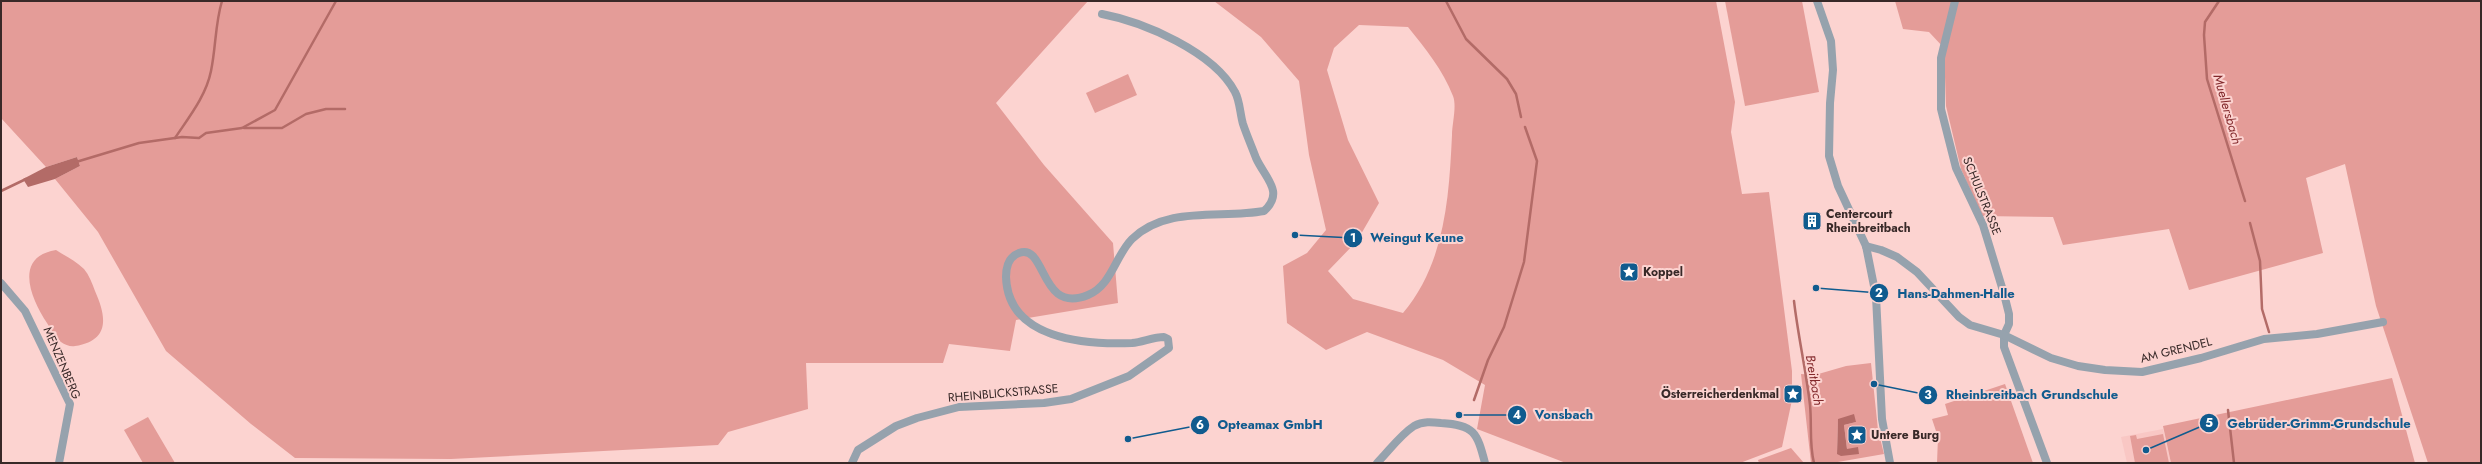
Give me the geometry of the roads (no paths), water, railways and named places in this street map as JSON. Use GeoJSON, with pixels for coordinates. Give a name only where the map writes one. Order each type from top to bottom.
{"type":"FeatureCollection","features":[{"type":"Feature","properties":{"kind":"street"},"geometry":{"type":"LineString","coordinates":[[1817,1],[1831,41],[1833,70],[1830,103],[1829,156],[1838,186],[1866,246],[1876,296],[1882,419],[1890,463]]}},
{"type":"Feature","properties":{"kind":"street","name":"SCHULSTRASSE"},"geometry":{"type":"LineString","coordinates":[[1955,1],[1941,58],[1941,109],[1956,168],[1983,225],[2004,294],[2009,314],[2009,324],[2004,335],[2004,347],[2047,463]]}},
{"type":"Feature","properties":{"kind":"street","name":"RHEINBLICKSTRASSE"},"geometry":{"type":"LineString","coordinates":[[852,463],[858,450],[896,426],[917,418],[959,407],[1029,404],[1071,399],[1129,376],[1169,348],[1168,339],[1164,337],[1132,343],[1116,342],[1070,338],[1049,333],[1032,326],[1018,314],[1007,291],[1006,266],[1015,255],[1021,252],[1029,253],[1036,259],[1054,292],[1062,298],[1073,300],[1090,294],[1102,286],[1131,240],[1159,221],[1201,214],[1224,216],[1264,211],[1273,200],[1275,193],[1257,159],[1243,124],[1236,93],[1226,78],[1177,41],[1138,22],[1102,14]]}},
{"type":"Feature","properties":{"kind":"street","name":"AM GRENDEL"},"geometry":{"type":"LineString","coordinates":[[1866,246],[1881,250],[1897,257],[1917,272],[1959,317],[1970,325],[2004,335],[2051,358],[2078,366],[2124,372],[2142,372],[2201,358],[2264,339],[2317,334],[2383,322]]}},
{"type":"Feature","properties":{"kind":"street","name":"MENZENBERG"},"geometry":{"type":"LineString","coordinates":[[1,283],[25,311],[70,404],[59,463]]}},
{"type":"Feature","properties":{"kind":"street"},"geometry":{"type":"LineString","coordinates":[[1377,463],[1414,426],[1428,422],[1456,424],[1470,430],[1478,439],[1485,463]]}},
{"type":"Feature","properties":{"kind":"waterway"},"geometry":{"type":"LineString","coordinates":[[175,138],[201,98],[209,80],[222,1]]}},
{"type":"Feature","properties":{"kind":"waterway"},"geometry":{"type":"LineString","coordinates":[[76,162],[139,143],[182,137],[199,138],[206,133],[242,128],[275,110],[336,1]]}},
{"type":"Feature","properties":{"kind":"waterway"},"geometry":{"type":"LineString","coordinates":[[1446,1],[1466,39],[1507,79],[1516,94],[1521,117]]}},
{"type":"Feature","properties":{"kind":"waterway","name":"Muellersbach"},"geometry":{"type":"LineString","coordinates":[[2219,1],[2205,22],[2204,35],[2207,79],[2245,201]]}},
{"type":"Feature","properties":{"kind":"waterway"},"geometry":{"type":"LineString","coordinates":[[244,128],[282,128],[306,114],[326,109],[345,109]]}},
{"type":"Feature","properties":{"kind":"waterway"},"geometry":{"type":"LineString","coordinates":[[1474,400],[1488,360],[1504,327],[1524,262],[1537,161],[1525,127]]}},
{"type":"Feature","properties":{"kind":"waterway"},"geometry":{"type":"LineString","coordinates":[[1,191],[26,179]]}},
{"type":"Feature","properties":{"kind":"waterway","name":"Muellersbach"},"geometry":{"type":"LineString","coordinates":[[2250,223],[2260,261],[2262,309],[2269,332]]}},
{"type":"Feature","properties":{"kind":"waterway","name":"Breitbach"},"geometry":{"type":"LineString","coordinates":[[1794,301],[1810,405],[1812,456],[1814,463]]}},
{"type":"Feature","properties":{"kind":"waterway","name":"Muellersbach"},"geometry":{"type":"LineString","coordinates":[[2228,410],[2234,463]]}},
{"type":"Feature","properties":{"kind":"place","name":"Centercourt Rheinbreitbach"},"geometry":{"type":"Point","coordinates":[1812,221]}},
{"type":"Feature","properties":{"kind":"place","name":"Weingut Keune"},"geometry":{"type":"Point","coordinates":[1295,235]}},
{"type":"Feature","properties":{"kind":"place","name":"Koppel"},"geometry":{"type":"Point","coordinates":[1629,272]}},
{"type":"Feature","properties":{"kind":"place","name":"Hans-Dahmen-Halle"},"geometry":{"type":"Point","coordinates":[1816,288]}},
{"type":"Feature","properties":{"kind":"place","name":"Rheinbreitbach Grundschule"},"geometry":{"type":"Point","coordinates":[1874,384]}},
{"type":"Feature","properties":{"kind":"place","name":"Österreicherdenkmal"},"geometry":{"type":"Point","coordinates":[1793,394]}},
{"type":"Feature","properties":{"kind":"place","name":"Vonsbach"},"geometry":{"type":"Point","coordinates":[1459,415]}},
{"type":"Feature","properties":{"kind":"place","name":"Untere Burg"},"geometry":{"type":"Point","coordinates":[1857,435]}},
{"type":"Feature","properties":{"kind":"place","name":"Opteamax GmbH"},"geometry":{"type":"Point","coordinates":[1128,439]}},
{"type":"Feature","properties":{"kind":"place","name":"Gebrüder-Grimm-Grundschule"},"geometry":{"type":"Point","coordinates":[2146,450]}}]}
